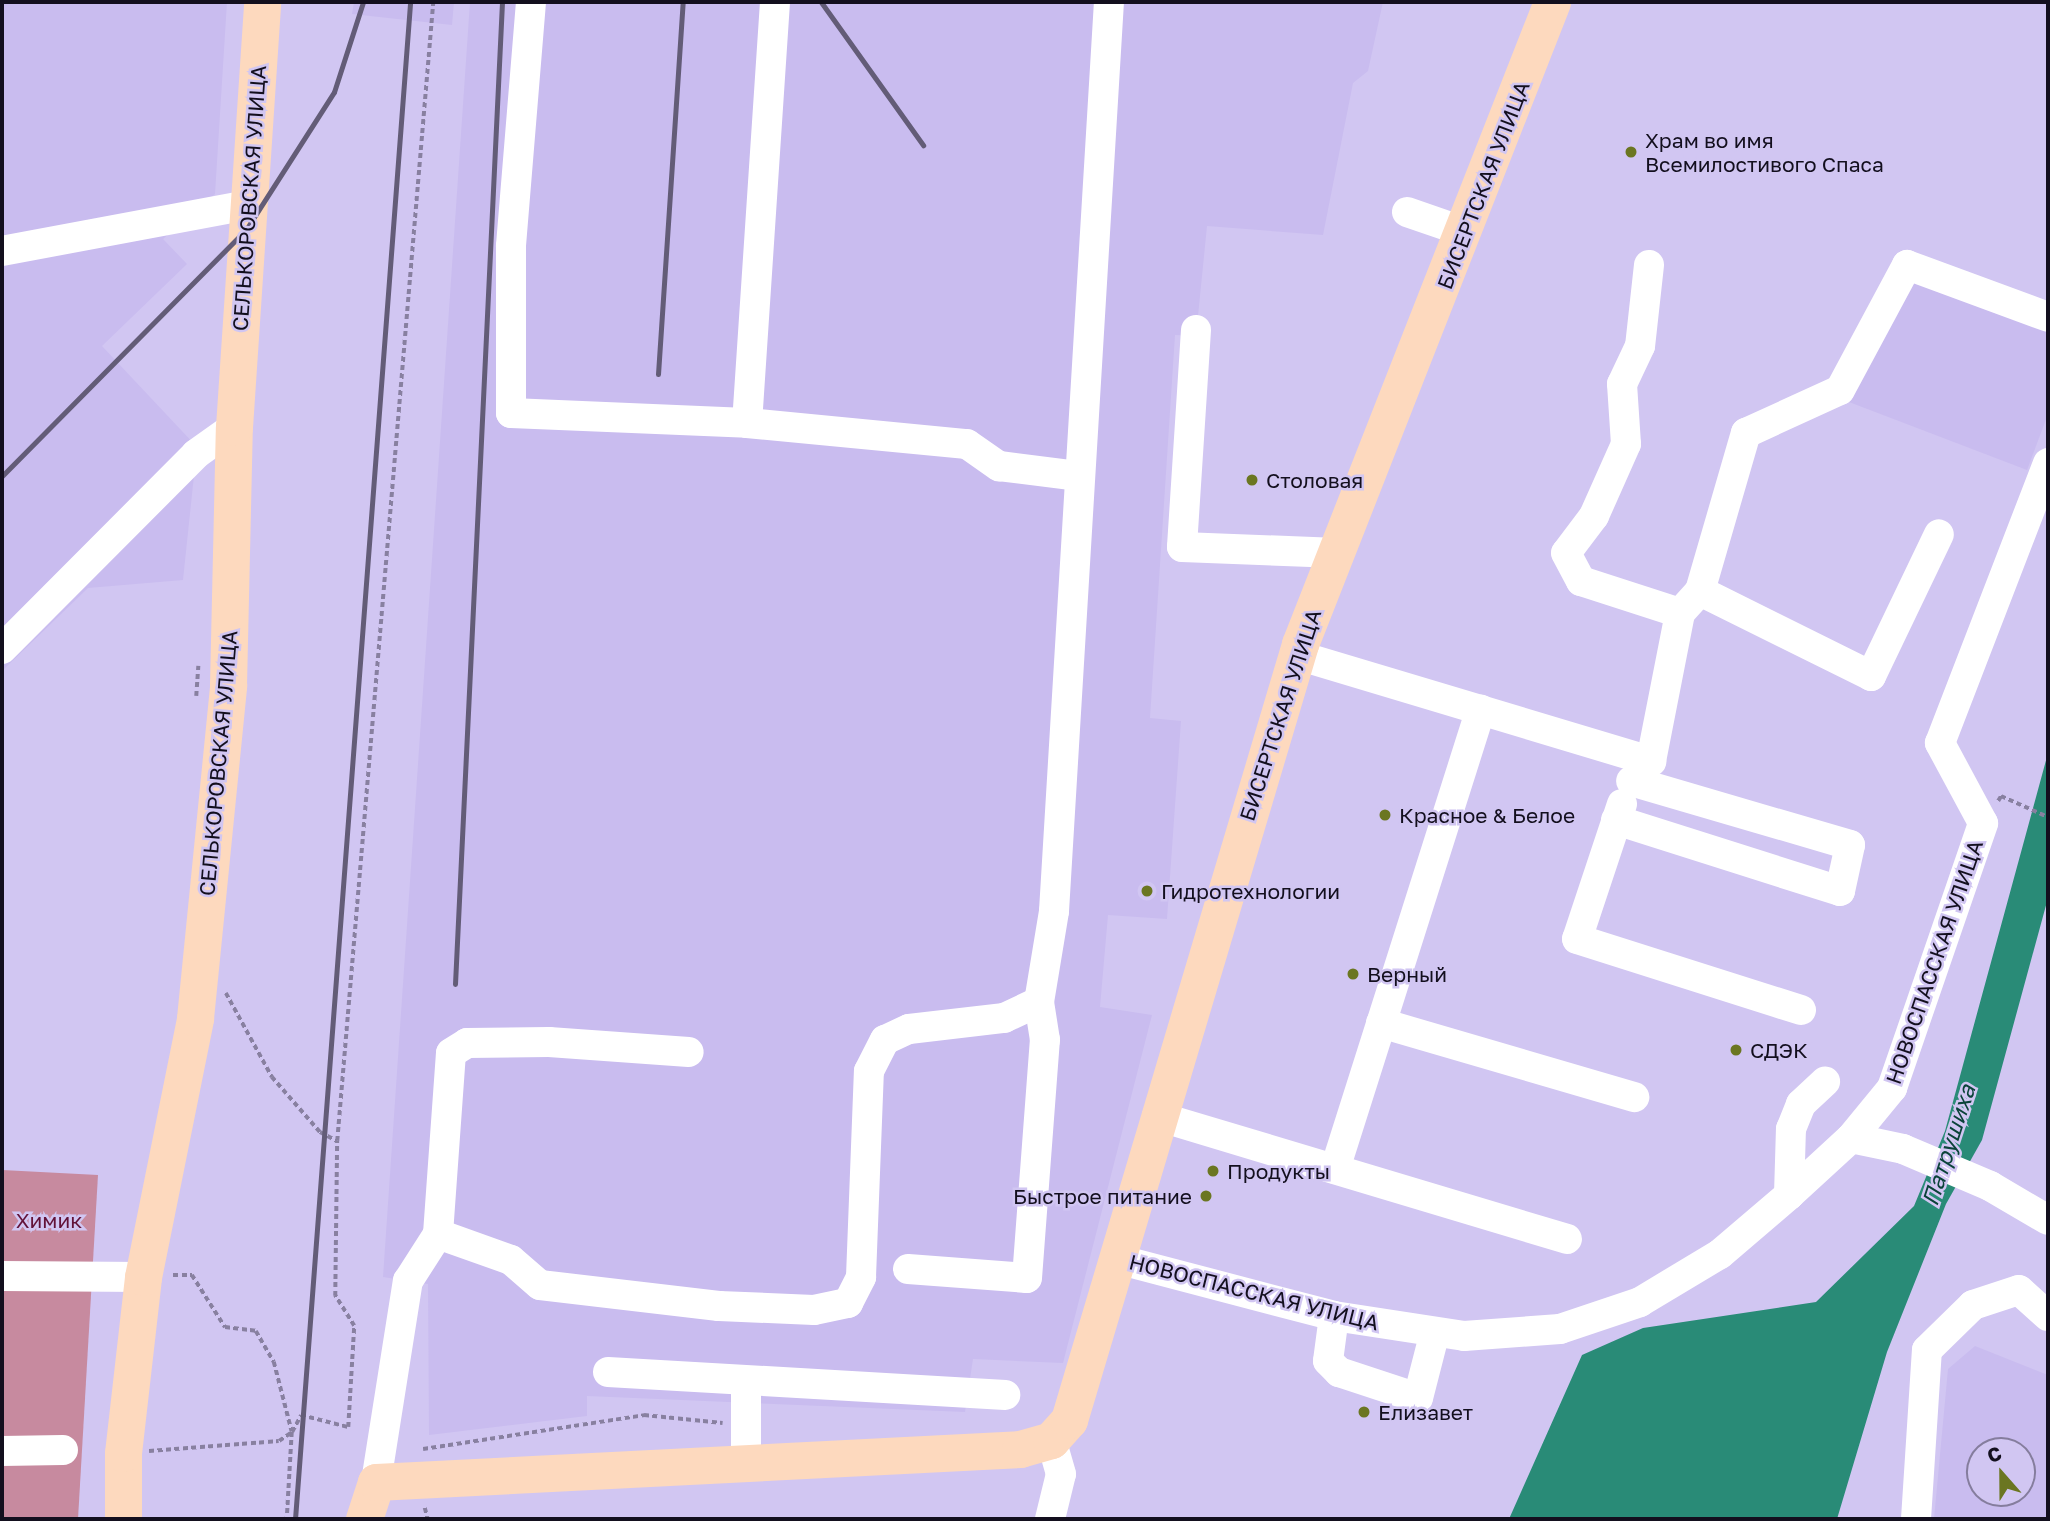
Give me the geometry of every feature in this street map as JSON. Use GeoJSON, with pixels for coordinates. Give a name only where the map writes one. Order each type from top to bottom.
{"type":"FeatureCollection","features":[{"type":"Feature","properties":{"kind":"main road","name":"СЕЛЬКОРОВСКАЯ УЛИЦА"},"geometry":{"type":"LineString","coordinates":[[123,1519],[123,1453],[144,1277],[195,1018],[228,685],[234,427],[262,2]]}},
{"type":"Feature","properties":{"kind":"main road","name":"БИСЕРТСКАЯ УЛИЦА"},"geometry":{"type":"LineString","coordinates":[[1051,1440],[1080,1396],[1157,1116],[1297,655],[1465,232],[1552,2]]}},
{"type":"Feature","properties":{"kind":"main road"},"geometry":{"type":"LineString","coordinates":[[365,1519],[376,1482],[1020,1448],[1051,1440]]}},
{"type":"Feature","properties":{"kind":"street"},"geometry":{"type":"LineString","coordinates":[[531,2],[511,246],[510,413],[747,423],[967,444],[999,466],[1079,476]]}},
{"type":"Feature","properties":{"kind":"street"},"geometry":{"type":"LineString","coordinates":[[747,423],[775,2]]}},
{"type":"Feature","properties":{"kind":"street"},"geometry":{"type":"LineString","coordinates":[[908,1269],[1027,1278],[1045,1040],[1039,1002],[1054,911],[1109,2]]}},
{"type":"Feature","properties":{"kind":"street"},"geometry":{"type":"LineString","coordinates":[[2,251],[248,205]]}},
{"type":"Feature","properties":{"kind":"street"},"geometry":{"type":"LineString","coordinates":[[1407,212],[1465,232]]}},
{"type":"Feature","properties":{"kind":"street"},"geometry":{"type":"LineString","coordinates":[[1649,265],[1640,346],[1622,384],[1626,444],[1594,516],[1566,553],[1581,581],[1680,612]]}},
{"type":"Feature","properties":{"kind":"street"},"geometry":{"type":"LineString","coordinates":[[1801,1010],[1577,939],[1616,820],[1641,771],[1680,612],[1700,591],[1746,433],[1840,390],[1907,265],[2048,317]]}},
{"type":"Feature","properties":{"kind":"street"},"geometry":{"type":"LineString","coordinates":[[1196,330],[1182,547],[1338,553]]}},
{"type":"Feature","properties":{"kind":"street"},"geometry":{"type":"LineString","coordinates":[[2,649],[196,454],[234,427]]}},
{"type":"Feature","properties":{"kind":"street","name":"НОВОСПАССКАЯ УЛИЦА"},"geometry":{"type":"LineString","coordinates":[[1117,1259],[1334,1316],[1464,1336],[1560,1329],[1640,1302],[1720,1254],[1851,1139],[1892,1088],[1983,823],[1940,743],[2048,463]]}},
{"type":"Feature","properties":{"kind":"street"},"geometry":{"type":"LineString","coordinates":[[1700,591],[1871,676],[1939,534]]}},
{"type":"Feature","properties":{"kind":"street"},"geometry":{"type":"LineString","coordinates":[[1297,655],[1481,709],[1641,771],[1850,845],[1840,891],[1616,820]]}},
{"type":"Feature","properties":{"kind":"street"},"geometry":{"type":"LineString","coordinates":[[1335,1170],[1481,709]]}},
{"type":"Feature","properties":{"kind":"street"},"geometry":{"type":"LineString","coordinates":[[438,1234],[512,1260],[540,1285],[719,1306],[814,1310],[848,1303],[861,1277],[869,1071],[885,1040],[909,1029],[1004,1018],[1039,1002]]}},
{"type":"Feature","properties":{"kind":"street"},"geometry":{"type":"LineString","coordinates":[[1381,1023],[1634,1097]]}},
{"type":"Feature","properties":{"kind":"street"},"geometry":{"type":"LineString","coordinates":[[376,1482],[408,1281],[438,1234],[451,1053],[467,1043],[549,1042],[689,1052]]}},
{"type":"Feature","properties":{"kind":"street"},"geometry":{"type":"LineString","coordinates":[[1789,1195],[1791,1129],[1801,1104],[1825,1083]]}},
{"type":"Feature","properties":{"kind":"street"},"geometry":{"type":"LineString","coordinates":[[1157,1116],[1567,1239]]}},
{"type":"Feature","properties":{"kind":"street"},"geometry":{"type":"LineString","coordinates":[[1851,1139],[1903,1149],[1990,1185],[2048,1220]]}},
{"type":"Feature","properties":{"kind":"street"},"geometry":{"type":"LineString","coordinates":[[2,1276],[144,1277]]}},
{"type":"Feature","properties":{"kind":"street"},"geometry":{"type":"LineString","coordinates":[[1916,1519],[1927,1350],[1973,1304],[2019,1290],[2048,1316]]}},
{"type":"Feature","properties":{"kind":"street"},"geometry":{"type":"LineString","coordinates":[[1334,1316],[1328,1361],[1339,1372],[1419,1398],[1435,1332]]}},
{"type":"Feature","properties":{"kind":"street"},"geometry":{"type":"LineString","coordinates":[[608,1372],[746,1384],[1005,1395]]}},
{"type":"Feature","properties":{"kind":"street"},"geometry":{"type":"LineString","coordinates":[[746,1384],[746,1461]]}},
{"type":"Feature","properties":{"kind":"street"},"geometry":{"type":"LineString","coordinates":[[1050,1519],[1061,1474],[1051,1440]]}},
{"type":"Feature","properties":{"kind":"street"},"geometry":{"type":"LineString","coordinates":[[2,1451],[63,1450]]}},
{"type":"Feature","properties":{"kind":"path"},"geometry":{"type":"LineString","coordinates":[[123,1453],[279,1441],[292,1432],[301,1415],[348,1427],[354,1326],[335,1296],[337,1141],[433,2]]}},
{"type":"Feature","properties":{"kind":"path"},"geometry":{"type":"LineString","coordinates":[[196,705],[199,650]]}},
{"type":"Feature","properties":{"kind":"path"},"geometry":{"type":"LineString","coordinates":[[2001,796],[2048,817]]}},
{"type":"Feature","properties":{"kind":"path"},"geometry":{"type":"LineString","coordinates":[[219,981],[272,1077],[320,1132],[337,1141]]}},
{"type":"Feature","properties":{"kind":"path"},"geometry":{"type":"LineString","coordinates":[[144,1277],[192,1275],[225,1326],[256,1331],[274,1362],[292,1432],[287,1519]]}},
{"type":"Feature","properties":{"kind":"shaded area"},"geometry":{"type":"Polygon","coordinates":[[[2,2],[227,2],[215,194],[163,239],[187,264],[102,346],[197,447],[183,580],[88,588],[2,671],[2,2]]]}},
{"type":"Feature","properties":{"kind":"shaded area"},"geometry":{"type":"Polygon","coordinates":[[[354,2],[454,2],[452,25],[352,14],[354,2]]]}},
{"type":"Feature","properties":{"kind":"shaded area"},"geometry":{"type":"Polygon","coordinates":[[[470,2],[1383,2],[1368,71],[1353,83],[1323,235],[1207,226],[1196,336],[1175,335],[1150,718],[1181,721],[1167,919],[1108,915],[1100,1007],[1152,1015],[1063,1363],[973,1359],[965,1412],[587,1396],[587,1416],[429,1435],[428,1284],[383,1277],[470,2]]]}},
{"type":"Feature","properties":{"kind":"shaded area"},"geometry":{"type":"Polygon","coordinates":[[[1911,279],[2048,329],[2048,414],[2027,470],[1849,402],[1911,279]]]}},
{"type":"Feature","properties":{"kind":"shaded area"},"geometry":{"type":"Polygon","coordinates":[[[1975,1346],[2048,1375],[2048,1519],[1934,1519],[1948,1369],[1975,1346]]]}},
{"type":"Feature","properties":{"kind":"green space","name":"Химик"},"geometry":{"type":"Polygon","coordinates":[[[2,1170],[98,1175],[78,1519],[2,1519],[2,1170]]]}},
{"type":"Feature","properties":{"kind":"water","name":"Патрушиха"},"geometry":{"type":"Polygon","coordinates":[[[2048,753],[2048,898],[1982,1140],[1946,1204],[1887,1352],[1837,1519],[1509,1519],[1582,1355],[1643,1328],[1816,1302],[1914,1206],[1945,1131],[2048,753]]]}},
{"type":"Feature","properties":{"kind":"railway"},"geometry":{"type":"LineString","coordinates":[[2,476],[247,228],[334,92],[363,2]]}},
{"type":"Feature","properties":{"kind":"railway"},"geometry":{"type":"LineString","coordinates":[[295,1519],[410,2]]}},
{"type":"Feature","properties":{"kind":"railway"},"geometry":{"type":"LineString","coordinates":[[455,984],[502,2]]}},
{"type":"Feature","properties":{"kind":"railway"},"geometry":{"type":"LineString","coordinates":[[658,374],[683,2]]}},
{"type":"Feature","properties":{"kind":"railway"},"geometry":{"type":"LineString","coordinates":[[821,2],[923,145]]}},
{"type":"Feature","properties":{"kind":"place","name":"Храм во имя Всемилостивого Спаса"},"geometry":{"type":"Point","coordinates":[1631,152]}},
{"type":"Feature","properties":{"kind":"place","name":"Столовая"},"geometry":{"type":"Point","coordinates":[1252,480]}},
{"type":"Feature","properties":{"kind":"place","name":"Красное & Белое"},"geometry":{"type":"Point","coordinates":[1385,815]}},
{"type":"Feature","properties":{"kind":"place","name":"Гидротехнологии"},"geometry":{"type":"Point","coordinates":[1147,891]}},
{"type":"Feature","properties":{"kind":"place","name":"Верный"},"geometry":{"type":"Point","coordinates":[1353,974]}},
{"type":"Feature","properties":{"kind":"place","name":"СДЭК"},"geometry":{"type":"Point","coordinates":[1736,1050]}},
{"type":"Feature","properties":{"kind":"place","name":"Продукты"},"geometry":{"type":"Point","coordinates":[1213,1171]}},
{"type":"Feature","properties":{"kind":"place","name":"Быстрое питание"},"geometry":{"type":"Point","coordinates":[1206,1196]}},
{"type":"Feature","properties":{"kind":"place","name":"Елизавет"},"geometry":{"type":"Point","coordinates":[1364,1412]}}]}
